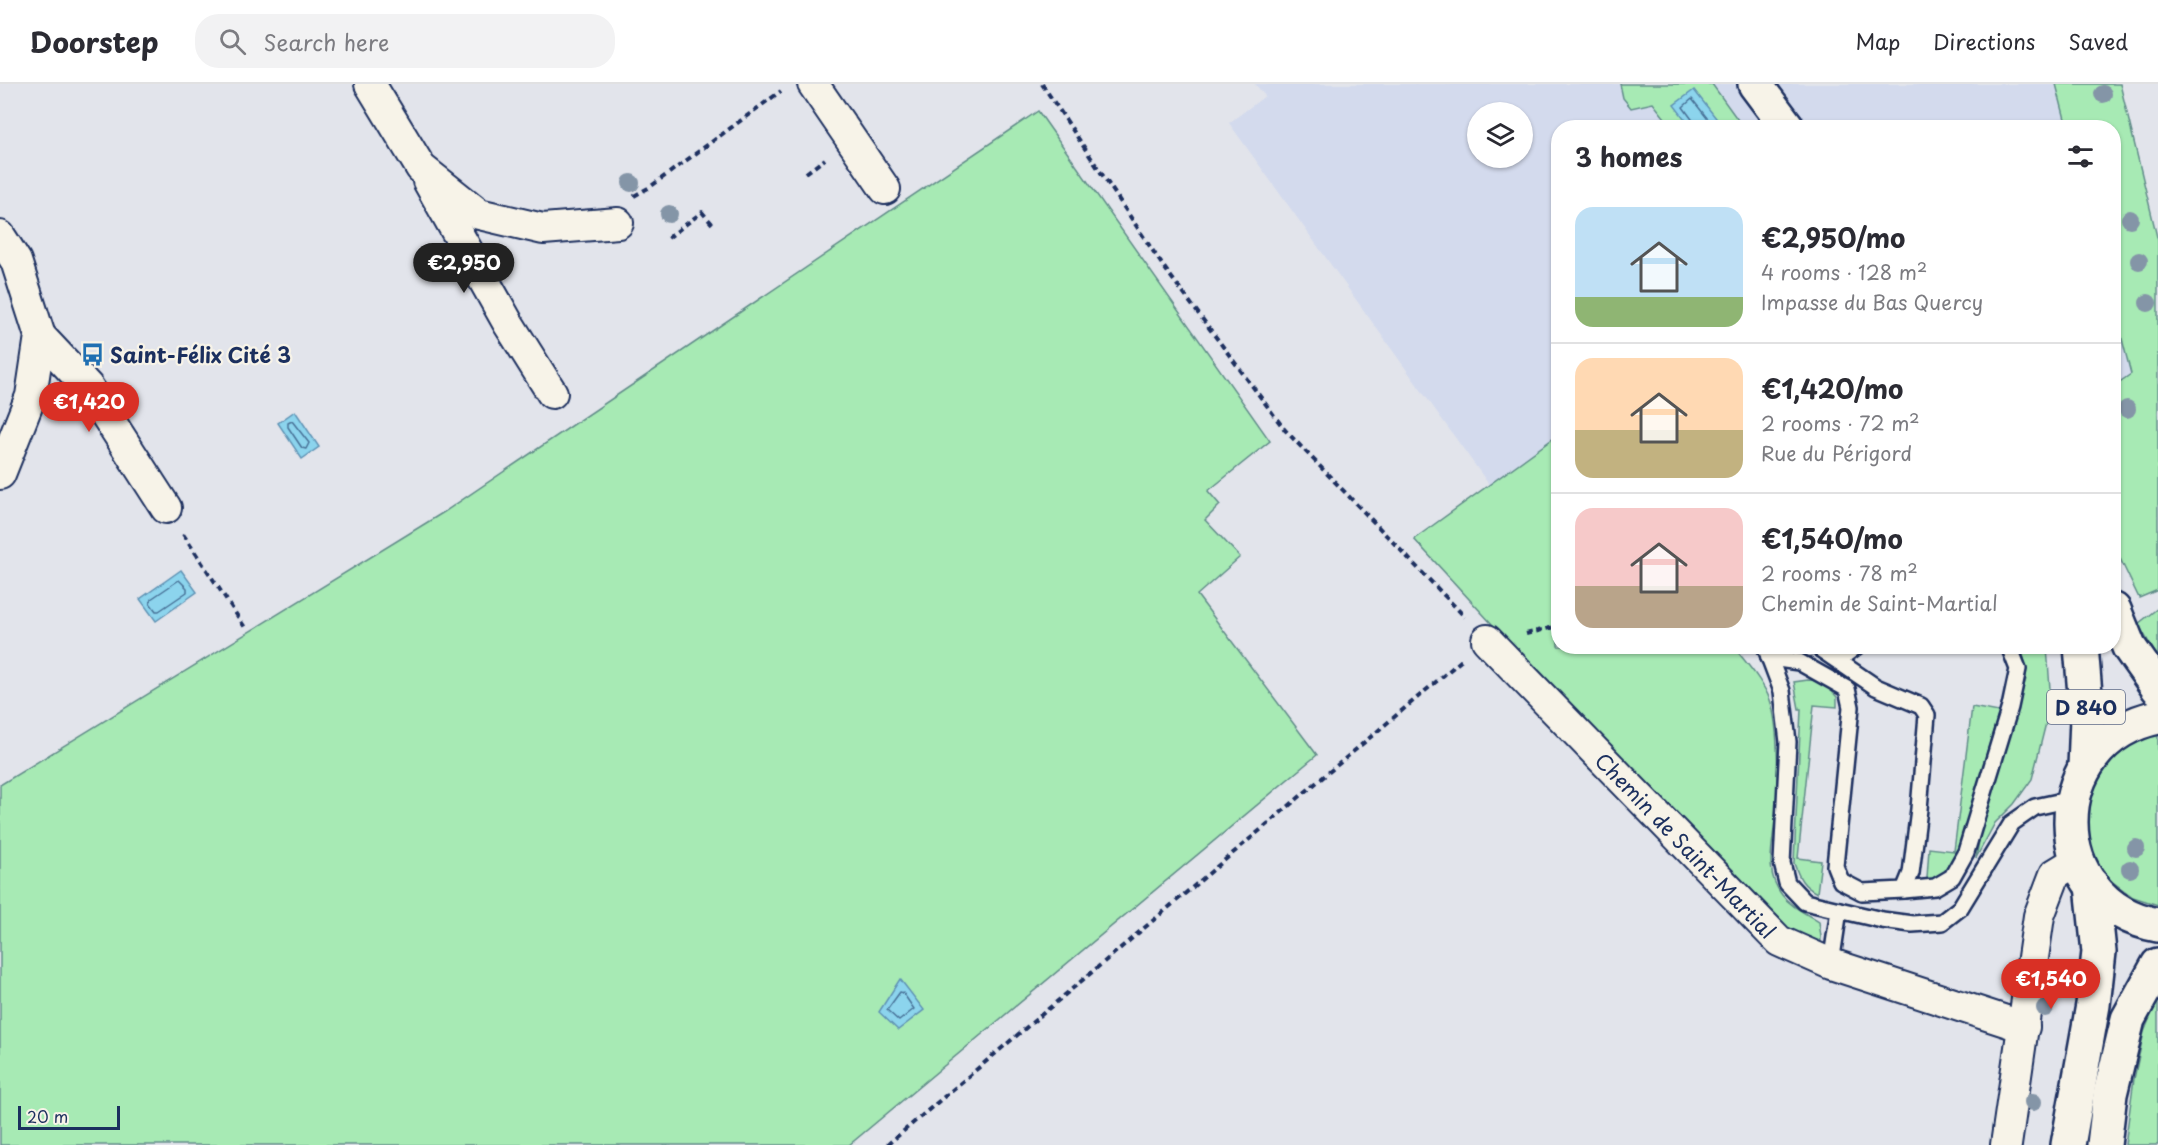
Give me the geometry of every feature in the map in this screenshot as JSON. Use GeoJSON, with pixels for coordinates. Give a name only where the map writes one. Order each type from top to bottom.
{"type":"FeatureCollection","features":[{"type":"Feature","properties":{"kind":"main road"},"geometry":{"type":"LineString","coordinates":[[1755,84],[1782,120]]}},
{"type":"Feature","properties":{"kind":"main road","name":"D 840"},"geometry":{"type":"LineString","coordinates":[[2121,627],[2129,647],[2158,688]]}},
{"type":"Feature","properties":{"kind":"main road","name":"D 840"},"geometry":{"type":"LineString","coordinates":[[2082,654],[2087,718],[2085,767]]}},
{"type":"Feature","properties":{"kind":"main road"},"geometry":{"type":"LineString","coordinates":[[2068,1145],[2093,1005],[2098,952],[2085,873],[2072,841],[2070,820],[2072,799],[2085,767],[2096,751],[2127,727],[2158,717]]}},
{"type":"Feature","properties":{"kind":"main road"},"geometry":{"type":"LineString","coordinates":[[2085,873],[2119,910],[2158,925]]}},
{"type":"Feature","properties":{"kind":"main road"},"geometry":{"type":"LineString","coordinates":[[2104,1145],[2110,1094],[2128,1019],[2158,965]]}},
{"type":"Feature","properties":{"kind":"street"},"geometry":{"type":"LineString","coordinates":[[370,84],[421,168],[508,323],[552,393]]}},
{"type":"Feature","properties":{"kind":"street"},"geometry":{"type":"LineString","coordinates":[[813,84],[885,189]]}},
{"type":"Feature","properties":{"kind":"street"},"geometry":{"type":"LineString","coordinates":[[421,168],[479,214],[543,229],[618,223]]}},
{"type":"Feature","properties":{"kind":"street"},"geometry":{"type":"LineString","coordinates":[[0,236],[16,261],[40,336],[88,387],[166,508]]}},
{"type":"Feature","properties":{"kind":"street"},"geometry":{"type":"LineString","coordinates":[[0,474],[31,396],[40,336]]}},
{"type":"Feature","properties":{"kind":"street","name":"Chemin de Saint-Martial"},"geometry":{"type":"LineString","coordinates":[[1486,640],[1779,941],[1831,964],[2024,1027]]}},
{"type":"Feature","properties":{"kind":"street"},"geometry":{"type":"LineString","coordinates":[[2006,1145],[2039,916],[2055,874],[2085,873]]}},
{"type":"Feature","properties":{"kind":"lane"},"geometry":{"type":"LineString","coordinates":[[1768,654],[1782,691],[1788,742],[1782,863],[1787,883],[1805,902],[1912,924],[1942,922],[1960,908],[2012,823],[2035,807],[2072,799]]}},
{"type":"Feature","properties":{"kind":"lane"},"geometry":{"type":"LineString","coordinates":[[1773,654],[1799,662],[1846,689],[1851,707],[1835,866],[1840,881],[1862,892],[1935,887],[1952,877],[1966,852],[2010,707],[2018,669],[2012,654]]}},
{"type":"Feature","properties":{"kind":"lane"},"geometry":{"type":"LineString","coordinates":[[1829,654],[1876,687],[1921,706],[1927,715],[1920,809],[1911,873],[1904,890]]}},
{"type":"Feature","properties":{"kind":"lane"},"geometry":{"type":"LineString","coordinates":[[1839,660],[1847,654]]}},
{"type":"Feature","properties":{"kind":"lane"},"geometry":{"type":"LineString","coordinates":[[1831,964],[1839,910]]}},
{"type":"Feature","properties":{"kind":"path"},"geometry":{"type":"LineString","coordinates":[[887,1145],[1486,640],[1285,430],[1163,266],[1042,84]]}},
{"type":"Feature","properties":{"kind":"path"},"geometry":{"type":"LineString","coordinates":[[650,187],[783,90]]}},
{"type":"Feature","properties":{"kind":"path"},"geometry":{"type":"LineString","coordinates":[[806,173],[830,155]]}},
{"type":"Feature","properties":{"kind":"path"},"geometry":{"type":"LineString","coordinates":[[668,238],[702,212],[714,226]]}},
{"type":"Feature","properties":{"kind":"path"},"geometry":{"type":"LineString","coordinates":[[166,508],[246,629]]}},
{"type":"Feature","properties":{"kind":"shaded area"},"geometry":{"type":"Polygon","coordinates":[[[1255,84],[2056,84],[2065,120],[1551,120],[1551,440],[1490,486],[1229,123],[1265,96],[1255,84]]]}},
{"type":"Feature","properties":{"kind":"shaded area"},"geometry":{"type":"Polygon","coordinates":[[[2121,335],[2131,374],[2121,381],[2121,335]]]}},
{"type":"Feature","properties":{"kind":"green space"},"geometry":{"type":"Polygon","coordinates":[[[1620,84],[1712,84],[1738,120],[1666,120],[1653,103],[1631,108],[1623,98],[1620,84]]]}},
{"type":"Feature","properties":{"kind":"green space"},"geometry":{"type":"Polygon","coordinates":[[[2056,84],[2120,84],[2158,241],[2158,590],[2139,598],[2121,561],[2121,381],[2131,374],[2121,335],[2121,120],[2065,120],[2056,84]]]}},
{"type":"Feature","properties":{"kind":"green space"},"geometry":{"type":"Polygon","coordinates":[[[1038,111],[1270,441],[1208,491],[1220,505],[1205,520],[1240,557],[1197,595],[1317,755],[849,1145],[0,1145],[0,785],[444,512],[1038,111]]]}},
{"type":"Feature","properties":{"kind":"green space"},"geometry":{"type":"Polygon","coordinates":[[[1551,440],[1551,654],[1740,654],[1763,686],[1773,712],[1777,742],[1777,776],[1771,858],[1773,877],[1782,895],[1794,907],[1819,922],[1820,957],[1785,943],[1414,539],[1551,440]]]}},
{"type":"Feature","properties":{"kind":"green space"},"geometry":{"type":"Polygon","coordinates":[[[2158,608],[2158,658],[2138,624],[2158,608]]]}},
{"type":"Feature","properties":{"kind":"green space"},"geometry":{"type":"Polygon","coordinates":[[[2023,654],[2048,654],[2051,703],[2032,779],[2014,804],[1995,823],[1976,858],[1982,824],[2026,679],[2023,654]]]}},
{"type":"Feature","properties":{"kind":"green space"},"geometry":{"type":"Polygon","coordinates":[[[1808,680],[1824,685],[1837,697],[1837,707],[1814,705],[1798,858],[1821,861],[1817,893],[1802,881],[1794,863],[1801,709],[1799,709],[1794,682],[1808,680]]]}},
{"type":"Feature","properties":{"kind":"green space"},"geometry":{"type":"Polygon","coordinates":[[[1972,707],[1999,712],[1959,847],[1946,870],[1933,880],[1927,878],[1929,848],[1954,851],[1972,707]]]}},
{"type":"Feature","properties":{"kind":"green space"},"geometry":{"type":"Polygon","coordinates":[[[2158,733],[2158,905],[2133,897],[2110,880],[2093,857],[2085,829],[2086,800],[2115,751],[2158,733]]]}},
{"type":"Feature","properties":{"kind":"green space"},"geometry":{"type":"Polygon","coordinates":[[[2158,998],[2158,1145],[2125,1145],[2134,1079],[2144,1032],[2158,998]]]}},
{"type":"Feature","properties":{"kind":"water"},"geometry":{"type":"Polygon","coordinates":[[[1694,90],[1718,120],[1686,120],[1674,105],[1694,90]]]}},
{"type":"Feature","properties":{"kind":"water"},"geometry":{"type":"Polygon","coordinates":[[[295,411],[319,447],[302,459],[278,423],[295,411]]]}},
{"type":"Feature","properties":{"kind":"water"},"geometry":{"type":"Polygon","coordinates":[[[181,570],[197,592],[156,621],[140,599],[181,570]]]}},
{"type":"Feature","properties":{"kind":"water"},"geometry":{"type":"Polygon","coordinates":[[[900,979],[924,1010],[898,1030],[879,1012],[900,979]]]}},
{"type":"Feature","properties":{"kind":"place","name":"Saint-Félix Cité 3"},"geometry":{"type":"Point","coordinates":[92,354]}}]}
